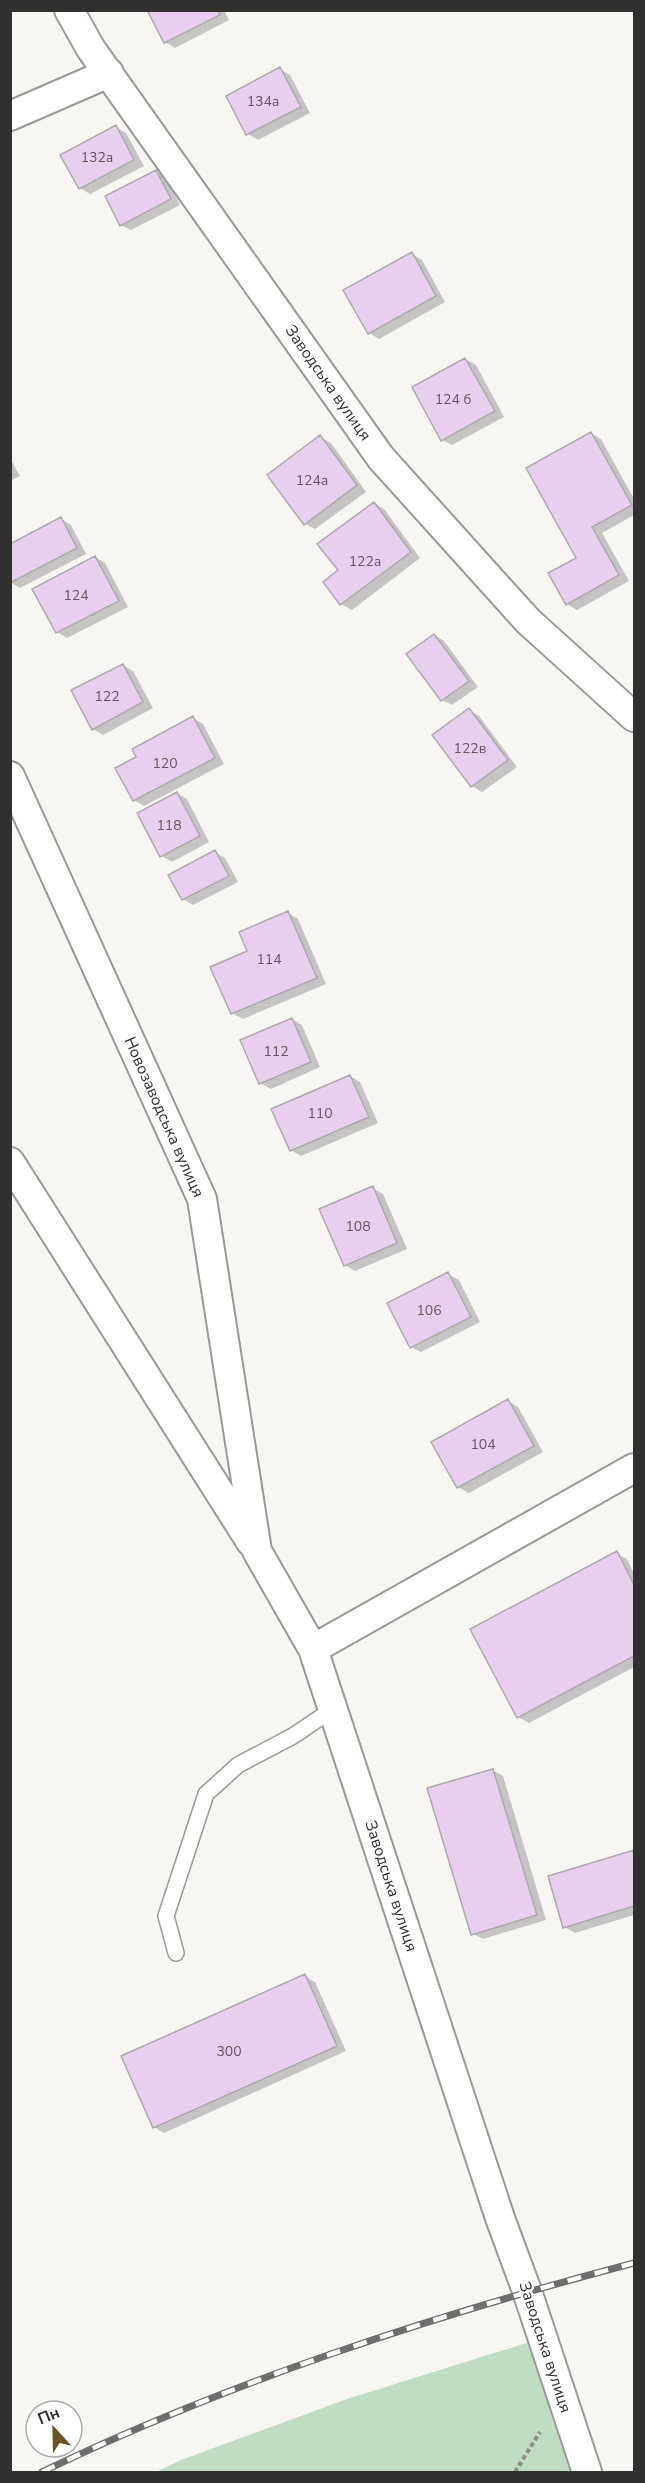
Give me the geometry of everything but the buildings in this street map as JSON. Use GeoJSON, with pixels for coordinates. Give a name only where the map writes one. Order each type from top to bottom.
{"type":"FeatureCollection","features":[{"type":"Feature","properties":{"kind":"street","name":"Заводська вулиця"},"geometry":{"type":"LineString","coordinates":[[69,10],[108,74],[381,458],[528,621],[634,717]]}},
{"type":"Feature","properties":{"kind":"street"},"geometry":{"type":"LineString","coordinates":[[10,116],[108,74]]}},
{"type":"Feature","properties":{"kind":"street","name":"Новозаводська вулиця"},"geometry":{"type":"LineString","coordinates":[[10,776],[202,1199],[257,1551]]}},
{"type":"Feature","properties":{"kind":"street","name":"Новозаводська вулиця"},"geometry":{"type":"LineString","coordinates":[[13,1169],[257,1551],[313,1649]]}},
{"type":"Feature","properties":{"kind":"street"},"geometry":{"type":"LineString","coordinates":[[313,1649],[634,1468]]}},
{"type":"Feature","properties":{"kind":"street","name":"Заводська вулиця"},"geometry":{"type":"LineString","coordinates":[[313,1649],[500,2218],[527,2291],[587,2472]]}},
{"type":"Feature","properties":{"kind":"lane"},"geometry":{"type":"LineString","coordinates":[[176,1953],[166,1916],[206,1794],[238,1765],[293,1736],[333,1709]]}},
{"type":"Feature","properties":{"kind":"green space"},"geometry":{"type":"Polygon","coordinates":[[[542,2338],[587,2472],[156,2472],[181,2460],[347,2399],[542,2338]]]}},
{"type":"Feature","properties":{"kind":"railway"},"geometry":{"type":"LineString","coordinates":[[42,2472],[186,2408],[333,2353],[483,2305],[634,2263]]}}]}
